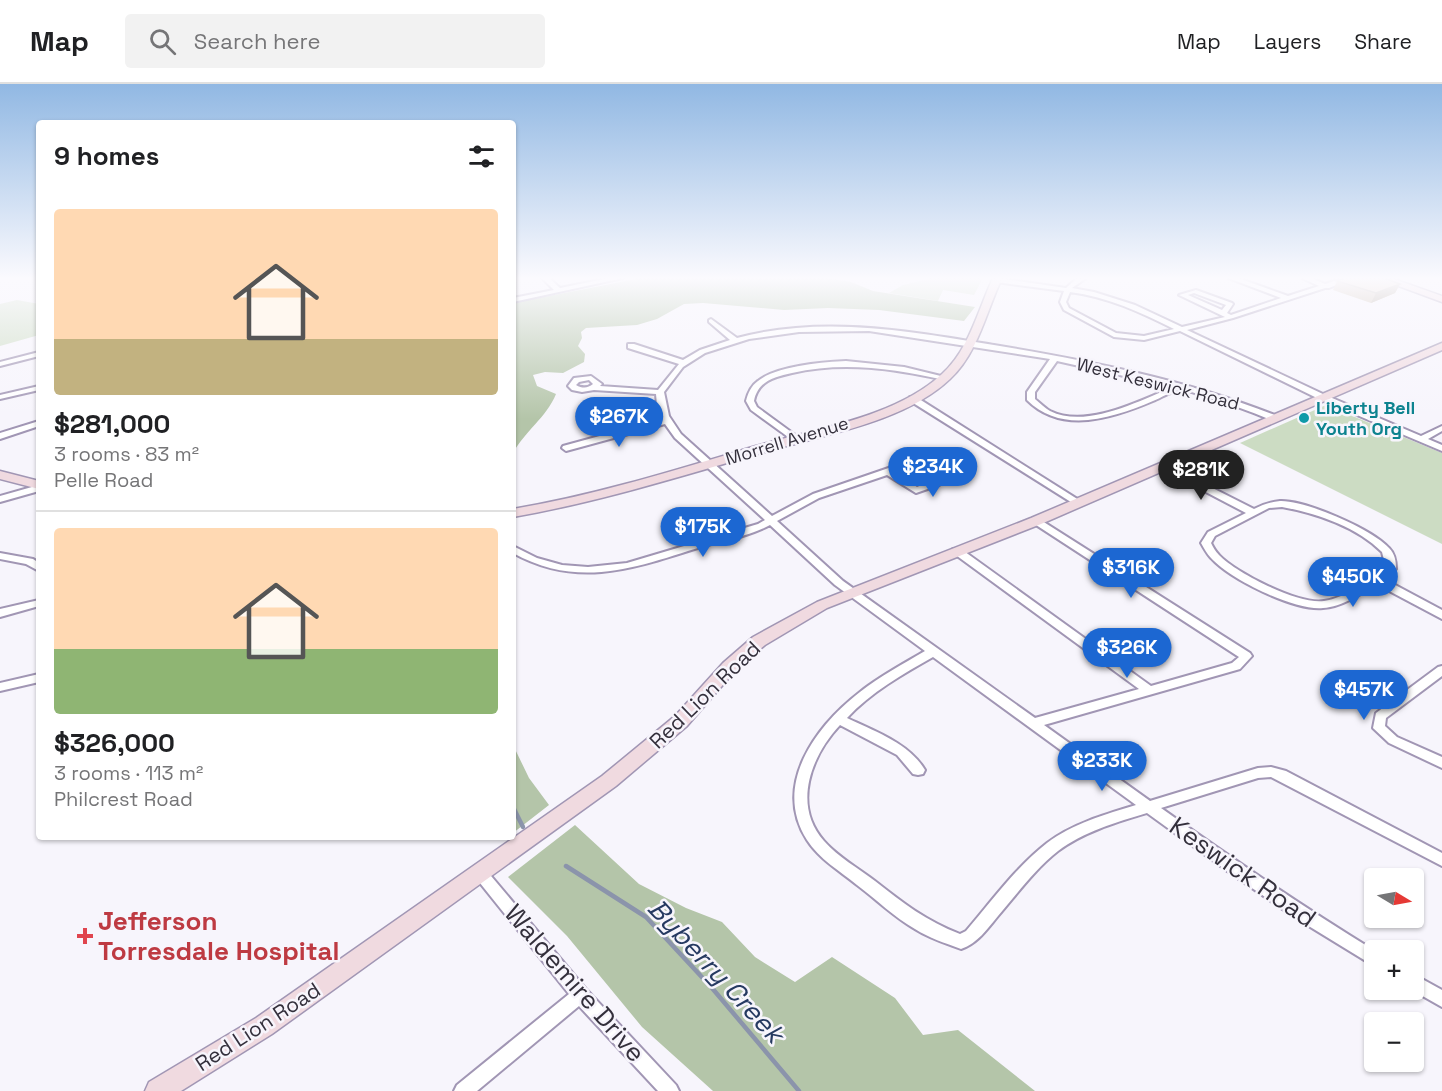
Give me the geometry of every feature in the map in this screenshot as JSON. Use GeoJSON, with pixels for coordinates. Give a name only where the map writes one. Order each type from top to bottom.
{"type":"FeatureCollection","features":[{"type":"Feature","properties":{"kind":"street"},"geometry":{"type":"LineString","coordinates":[[716,325],[736,341]]}},
{"type":"Feature","properties":{"kind":"street","name":"Morrell Avenue"},"geometry":{"type":"LineString","coordinates":[[516,512],[607,495],[870,416],[913,399],[945,378],[959,362],[977,325]]}},
{"type":"Feature","properties":{"kind":"street"},"geometry":{"type":"LineString","coordinates":[[1095,325],[1120,336],[1143,338],[1198,325]]}},
{"type":"Feature","properties":{"kind":"street"},"geometry":{"type":"LineString","coordinates":[[1173,325],[1322,397],[1442,448]]}},
{"type":"Feature","properties":{"kind":"street","name":"West Keswick Road"},"geometry":{"type":"LineString","coordinates":[[684,363],[736,341],[781,331],[869,329],[1055,358],[1180,387],[1234,402],[1274,418]]}},
{"type":"Feature","properties":{"kind":"street"},"geometry":{"type":"LineString","coordinates":[[566,448],[666,421],[660,406],[660,392],[684,363],[631,346]]}},
{"type":"Feature","properties":{"kind":"street","name":"Red Lion Road"},"geometry":{"type":"LineString","coordinates":[[158,1091],[264,1026],[481,874],[654,746],[681,721],[729,667],[759,641],[822,605],[1036,521],[1442,346]]}},
{"type":"Feature","properties":{"kind":"street"},"geometry":{"type":"LineString","coordinates":[[0,364],[36,355]]}},
{"type":"Feature","properties":{"kind":"street"},"geometry":{"type":"LineString","coordinates":[[1055,358],[1031,392],[1031,400],[1038,407],[1062,417],[1098,418],[1180,387]]}},
{"type":"Feature","properties":{"kind":"street"},"geometry":{"type":"LineString","coordinates":[[795,439],[754,408],[750,401],[756,384],[767,377],[811,365],[844,362],[945,378]]}},
{"type":"Feature","properties":{"kind":"street"},"geometry":{"type":"LineString","coordinates":[[593,388],[660,392]]}},
{"type":"Feature","properties":{"kind":"street"},"geometry":{"type":"LineString","coordinates":[[0,397],[36,389]]}},
{"type":"Feature","properties":{"kind":"street"},"geometry":{"type":"LineString","coordinates":[[913,399],[1077,502]]}},
{"type":"Feature","properties":{"kind":"street","name":"Keswick Road"},"geometry":{"type":"LineString","coordinates":[[666,421],[678,436],[852,593],[1299,912],[1364,953]]}},
{"type":"Feature","properties":{"kind":"street"},"geometry":{"type":"LineString","coordinates":[[0,436],[36,424]]}},
{"type":"Feature","properties":{"kind":"street"},"geometry":{"type":"LineString","coordinates":[[1420,439],[1442,428]]}},
{"type":"Feature","properties":{"kind":"street"},"geometry":{"type":"LineString","coordinates":[[1163,466],[1252,512]]}},
{"type":"Feature","properties":{"kind":"street"},"geometry":{"type":"LineString","coordinates":[[516,551],[533,560],[561,568],[588,570],[616,568],[744,531],[771,521],[816,495],[889,472]]}},
{"type":"Feature","properties":{"kind":"street"},"geometry":{"type":"LineString","coordinates":[[0,475],[36,486]]}},
{"type":"Feature","properties":{"kind":"street"},"geometry":{"type":"LineString","coordinates":[[0,500],[36,488]]}},
{"type":"Feature","properties":{"kind":"street"},"geometry":{"type":"LineString","coordinates":[[1267,506],[1299,506],[1315,511],[1375,541],[1385,549],[1391,559],[1391,569],[1335,602],[1320,605],[1298,602],[1278,595],[1223,563],[1213,555],[1206,543],[1211,534],[1252,512],[1267,506]]}},
{"type":"Feature","properties":{"kind":"street"},"geometry":{"type":"LineString","coordinates":[[1033,723],[1147,689],[1236,666],[1246,656],[1036,521]]}},
{"type":"Feature","properties":{"kind":"street"},"geometry":{"type":"LineString","coordinates":[[957,551],[1147,689]]}},
{"type":"Feature","properties":{"kind":"street"},"geometry":{"type":"LineString","coordinates":[[0,556],[29,561],[36,566]]}},
{"type":"Feature","properties":{"kind":"street"},"geometry":{"type":"LineString","coordinates":[[1376,579],[1442,615]]}},
{"type":"Feature","properties":{"kind":"street"},"geometry":{"type":"LineString","coordinates":[[0,613],[36,602]]}},
{"type":"Feature","properties":{"kind":"street"},"geometry":{"type":"LineString","coordinates":[[932,652],[881,682],[839,718],[825,735],[804,772],[799,794],[801,811],[811,833],[830,855],[929,930],[961,942],[971,936],[1026,873],[1053,847],[1083,830],[1149,806],[1258,773],[1271,772],[1281,775],[1442,860]]}},
{"type":"Feature","properties":{"kind":"street"},"geometry":{"type":"LineString","coordinates":[[1442,670],[1380,716],[1379,728],[1393,740],[1442,763]]}},
{"type":"Feature","properties":{"kind":"street"},"geometry":{"type":"LineString","coordinates":[[0,687],[36,679]]}},
{"type":"Feature","properties":{"kind":"street"},"geometry":{"type":"LineString","coordinates":[[839,718],[902,752],[918,770]]}},
{"type":"Feature","properties":{"kind":"street","name":"Waldemire Drive"},"geometry":{"type":"LineString","coordinates":[[481,874],[580,995],[670,1091]]}},
{"type":"Feature","properties":{"kind":"street"},"geometry":{"type":"LineString","coordinates":[[1424,988],[1442,999]]}},
{"type":"Feature","properties":{"kind":"street"},"geometry":{"type":"LineString","coordinates":[[463,1091],[580,995]]}},
{"type":"Feature","properties":{"kind":"green space"},"geometry":{"type":"Polygon","coordinates":[[[0,325],[36,325],[36,336],[0,346],[0,325]]]}},
{"type":"Feature","properties":{"kind":"green space"},"geometry":{"type":"Polygon","coordinates":[[[516,325],[637,325],[586,328],[581,332],[582,338],[578,346],[585,354],[584,362],[563,373],[545,372],[533,375],[537,386],[556,394],[547,410],[516,448],[516,325]]]}},
{"type":"Feature","properties":{"kind":"green space"},"geometry":{"type":"Polygon","coordinates":[[[1326,405],[1442,453],[1442,544],[1240,443],[1326,405]]]}},
{"type":"Feature","properties":{"kind":"green space"},"geometry":{"type":"Polygon","coordinates":[[[516,751],[529,778],[549,805],[516,831],[516,751]]]}},
{"type":"Feature","properties":{"kind":"green space"},"geometry":{"type":"Polygon","coordinates":[[[575,825],[639,884],[686,908],[722,922],[755,957],[795,982],[832,957],[895,998],[923,1035],[958,1030],[1035,1091],[713,1091],[642,1027],[567,936],[508,877],[575,825]]]}},
{"type":"Feature","properties":{"kind":"waterway","name":"Byberry Creek"},"geometry":{"type":"LineString","coordinates":[[516,813],[523,827]]}},
{"type":"Feature","properties":{"kind":"waterway","name":"Byberry Creek"},"geometry":{"type":"LineString","coordinates":[[566,866],[646,917],[712,988],[799,1091]]}},
{"type":"Feature","properties":{"kind":"place","name":"Liberty Bell Youth Org"},"geometry":{"type":"Point","coordinates":[1304,418]}},
{"type":"Feature","properties":{"kind":"place","name":"Jefferson Torresdale Hospital"},"geometry":{"type":"Point","coordinates":[85,936]}}]}
